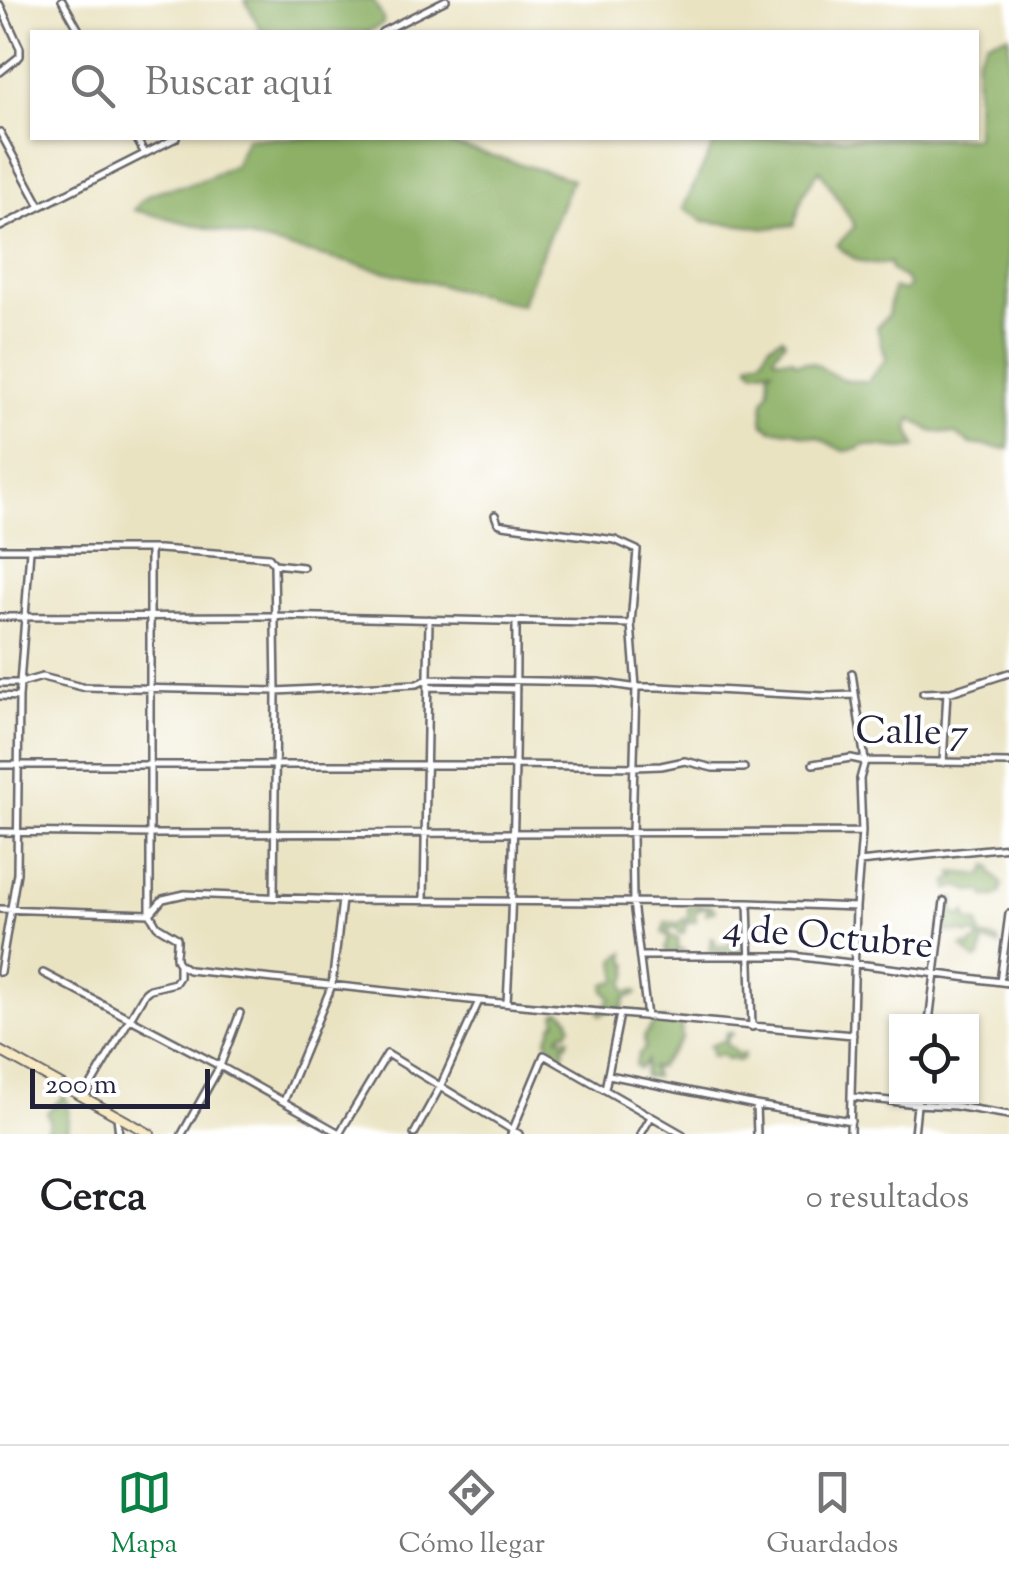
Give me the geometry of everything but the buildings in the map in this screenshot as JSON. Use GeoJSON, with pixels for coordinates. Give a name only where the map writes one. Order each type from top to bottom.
{"type":"FeatureCollection","features":[{"type":"Feature","properties":{"kind":"street"},"geometry":{"type":"LineString","coordinates":[[62,0],[79,30]]}},
{"type":"Feature","properties":{"kind":"street"},"geometry":{"type":"LineString","coordinates":[[386,30],[446,0]]}},
{"type":"Feature","properties":{"kind":"street"},"geometry":{"type":"LineString","coordinates":[[0,5],[20,48],[20,56],[0,72]]}},
{"type":"Feature","properties":{"kind":"street"},"geometry":{"type":"LineString","coordinates":[[0,132],[40,206]]}},
{"type":"Feature","properties":{"kind":"street"},"geometry":{"type":"LineString","coordinates":[[137,140],[144,153]]}},
{"type":"Feature","properties":{"kind":"street"},"geometry":{"type":"LineString","coordinates":[[0,227],[172,140]]}},
{"type":"Feature","properties":{"kind":"street"},"geometry":{"type":"LineString","coordinates":[[495,516],[503,525],[615,540],[637,550],[632,624],[636,687],[632,833],[634,902],[647,1017]]}},
{"type":"Feature","properties":{"kind":"street"},"geometry":{"type":"LineString","coordinates":[[0,549],[150,549],[269,557],[274,564],[276,616],[274,896]]}},
{"type":"Feature","properties":{"kind":"street"},"geometry":{"type":"LineString","coordinates":[[84,1098],[150,989],[175,983],[179,977],[174,956],[177,938],[157,926],[150,914],[150,549]]}},
{"type":"Feature","properties":{"kind":"street"},"geometry":{"type":"LineString","coordinates":[[0,972],[17,873],[19,697],[30,550]]}},
{"type":"Feature","properties":{"kind":"street"},"geometry":{"type":"LineString","coordinates":[[274,564],[303,567]]}},
{"type":"Feature","properties":{"kind":"street"},"geometry":{"type":"LineString","coordinates":[[0,617],[276,616],[632,624]]}},
{"type":"Feature","properties":{"kind":"street"},"geometry":{"type":"LineString","coordinates":[[424,900],[429,619]]}},
{"type":"Feature","properties":{"kind":"street"},"geometry":{"type":"LineString","coordinates":[[507,1003],[516,764],[516,622]]}},
{"type":"Feature","properties":{"kind":"street"},"geometry":{"type":"LineString","coordinates":[[850,1134],[856,907],[862,832],[860,779],[865,761],[852,673]]}},
{"type":"Feature","properties":{"kind":"street"},"geometry":{"type":"LineString","coordinates":[[923,693],[948,692],[1009,673]]}},
{"type":"Feature","properties":{"kind":"street"},"geometry":{"type":"LineString","coordinates":[[0,683],[42,678],[82,688],[276,692],[428,683],[598,682],[636,687],[856,695]]}},
{"type":"Feature","properties":{"kind":"street"},"geometry":{"type":"LineString","coordinates":[[943,762],[948,692]]}},
{"type":"Feature","properties":{"kind":"street"},"geometry":{"type":"LineString","coordinates":[[0,696],[19,697]]}},
{"type":"Feature","properties":{"kind":"street","name":"Calle 7"},"geometry":{"type":"LineString","coordinates":[[814,764],[852,758],[1009,763]]}},
{"type":"Feature","properties":{"kind":"street"},"geometry":{"type":"LineString","coordinates":[[0,765],[635,767],[685,761],[713,768],[744,768]]}},
{"type":"Feature","properties":{"kind":"street"},"geometry":{"type":"LineString","coordinates":[[0,832],[862,832]]}},
{"type":"Feature","properties":{"kind":"street"},"geometry":{"type":"LineString","coordinates":[[859,862],[1009,847]]}},
{"type":"Feature","properties":{"kind":"street"},"geometry":{"type":"LineString","coordinates":[[150,914],[163,899],[185,894],[856,907]]}},
{"type":"Feature","properties":{"kind":"street"},"geometry":{"type":"LineString","coordinates":[[284,1101],[332,985],[342,900]]}},
{"type":"Feature","properties":{"kind":"street"},"geometry":{"type":"LineString","coordinates":[[930,1014],[944,901]]}},
{"type":"Feature","properties":{"kind":"street"},"geometry":{"type":"LineString","coordinates":[[748,903],[752,1027]]}},
{"type":"Feature","properties":{"kind":"street"},"geometry":{"type":"LineString","coordinates":[[0,908],[150,914]]}},
{"type":"Feature","properties":{"kind":"street"},"geometry":{"type":"LineString","coordinates":[[1000,982],[1009,914]]}},
{"type":"Feature","properties":{"kind":"street","name":"4 de Octubre"},"geometry":{"type":"LineString","coordinates":[[641,956],[813,958],[1009,983]]}},
{"type":"Feature","properties":{"kind":"street"},"geometry":{"type":"LineString","coordinates":[[179,965],[189,970],[478,1001],[853,1035]]}},
{"type":"Feature","properties":{"kind":"street"},"geometry":{"type":"LineString","coordinates":[[43,974],[340,1134],[386,1054],[514,1133],[544,1055],[682,1134]]}},
{"type":"Feature","properties":{"kind":"street"},"geometry":{"type":"LineString","coordinates":[[414,1134],[440,1087],[478,1001]]}},
{"type":"Feature","properties":{"kind":"street"},"geometry":{"type":"LineString","coordinates":[[182,1134],[220,1066],[240,1013]]}},
{"type":"Feature","properties":{"kind":"street"},"geometry":{"type":"LineString","coordinates":[[606,1090],[620,1014]]}},
{"type":"Feature","properties":{"kind":"street"},"geometry":{"type":"LineString","coordinates":[[0,1051],[150,1134]]}},
{"type":"Feature","properties":{"kind":"street"},"geometry":{"type":"LineString","coordinates":[[609,1075],[852,1121]]}},
{"type":"Feature","properties":{"kind":"street"},"geometry":{"type":"LineString","coordinates":[[852,1097],[889,1099]]}},
{"type":"Feature","properties":{"kind":"street"},"geometry":{"type":"LineString","coordinates":[[914,1134],[918,1104]]}},
{"type":"Feature","properties":{"kind":"street"},"geometry":{"type":"LineString","coordinates":[[943,1104],[1009,1115]]}},
{"type":"Feature","properties":{"kind":"street"},"geometry":{"type":"LineString","coordinates":[[756,1105],[757,1134]]}},
{"type":"Feature","properties":{"kind":"street"},"geometry":{"type":"LineString","coordinates":[[117,1116],[118,1134]]}},
{"type":"Feature","properties":{"kind":"street"},"geometry":{"type":"LineString","coordinates":[[641,1134],[651,1116]]}},
{"type":"Feature","properties":{"kind":"green space"},"geometry":{"type":"Polygon","coordinates":[[[245,0],[373,0],[383,18],[383,24],[371,30],[261,30],[245,0]]]}},
{"type":"Feature","properties":{"kind":"green space"},"geometry":{"type":"Polygon","coordinates":[[[1009,35],[1009,449],[971,444],[955,434],[931,431],[911,418],[909,429],[916,447],[901,449],[865,445],[843,451],[817,437],[772,430],[762,420],[769,370],[774,368],[754,371],[750,362],[762,358],[769,345],[782,337],[785,341],[775,358],[816,364],[842,379],[867,382],[886,359],[877,327],[888,315],[893,288],[903,291],[909,287],[905,278],[891,270],[890,263],[861,262],[837,245],[855,226],[820,170],[804,192],[794,225],[767,228],[704,221],[683,208],[716,140],[979,140],[979,55],[987,41],[1009,35]]]}},
{"type":"Feature","properties":{"kind":"green space"},"geometry":{"type":"Polygon","coordinates":[[[246,140],[437,140],[572,179],[521,305],[134,210],[153,193],[196,182],[235,165],[246,140]]]}},
{"type":"Feature","properties":{"kind":"green space"},"geometry":{"type":"Polygon","coordinates":[[[988,865],[1002,884],[1000,894],[985,897],[983,891],[958,886],[948,890],[948,881],[956,878],[953,872],[983,875],[988,865]]]}},
{"type":"Feature","properties":{"kind":"green space"},"geometry":{"type":"Polygon","coordinates":[[[954,898],[955,913],[961,917],[966,912],[968,921],[978,923],[981,936],[998,940],[1000,946],[984,941],[980,958],[975,960],[962,947],[971,948],[971,943],[980,941],[974,933],[945,932],[944,914],[950,908],[946,904],[954,898]]]}},
{"type":"Feature","properties":{"kind":"green space"},"geometry":{"type":"Polygon","coordinates":[[[691,905],[712,906],[715,911],[706,914],[708,909],[704,907],[695,912],[696,921],[686,923],[684,933],[669,928],[669,935],[678,939],[677,948],[686,951],[668,953],[669,937],[663,933],[666,922],[688,919],[691,905]]]}},
{"type":"Feature","properties":{"kind":"green space"},"geometry":{"type":"Polygon","coordinates":[[[744,919],[747,925],[743,950],[733,954],[710,952],[711,937],[715,946],[727,946],[735,939],[735,932],[741,930],[744,919]]]}},
{"type":"Feature","properties":{"kind":"green space"},"geometry":{"type":"Polygon","coordinates":[[[625,952],[629,965],[625,992],[637,994],[625,998],[623,1008],[601,1015],[597,1008],[605,1006],[611,998],[604,990],[605,984],[618,980],[615,960],[625,952]]]}},
{"type":"Feature","properties":{"kind":"green space"},"geometry":{"type":"Polygon","coordinates":[[[559,1011],[566,1014],[571,1025],[558,1037],[569,1038],[561,1055],[547,1041],[559,1011]]]}},
{"type":"Feature","properties":{"kind":"green space"},"geometry":{"type":"Polygon","coordinates":[[[657,1020],[681,1025],[682,1038],[658,1068],[651,1067],[655,1077],[644,1077],[646,1061],[639,1069],[635,1065],[645,1048],[644,1036],[657,1020]]]}},
{"type":"Feature","properties":{"kind":"green space"},"geometry":{"type":"Polygon","coordinates":[[[730,1032],[733,1034],[727,1038],[727,1046],[736,1054],[744,1054],[743,1059],[711,1055],[709,1046],[725,1040],[730,1032]]]}},
{"type":"Feature","properties":{"kind":"green space"},"geometry":{"type":"Polygon","coordinates":[[[64,1096],[69,1104],[67,1134],[41,1134],[50,1121],[47,1112],[64,1096]]]}}]}
